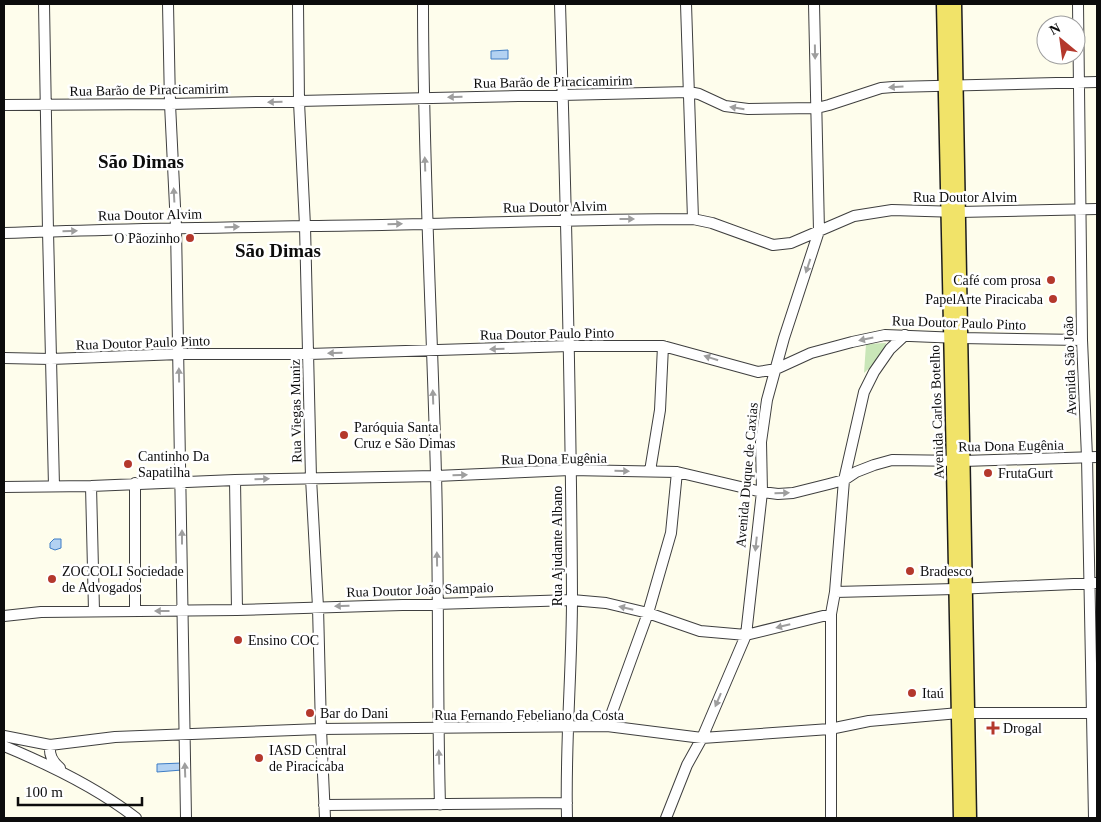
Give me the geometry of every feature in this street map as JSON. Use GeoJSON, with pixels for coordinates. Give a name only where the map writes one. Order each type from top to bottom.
{"type":"FeatureCollection","features":[{"type":"Feature","properties":{"kind":"main road","name":"Avenida Carlos Botelho"},"geometry":{"type":"LineString","coordinates":[[944,4],[950,86],[964,712],[970,818]]}},
{"type":"Feature","properties":{"kind":"main road","name":"Avenida Carlos Botelho"},"geometry":{"type":"LineString","coordinates":[[950,86],[955,4]]}},
{"type":"Feature","properties":{"kind":"main road","name":"Avenida Carlos Botelho"},"geometry":{"type":"LineString","coordinates":[[960,818],[964,712]]}},
{"type":"Feature","properties":{"kind":"street"},"geometry":{"type":"LineString","coordinates":[[44,4],[54,486]]}},
{"type":"Feature","properties":{"kind":"street"},"geometry":{"type":"LineString","coordinates":[[168,4],[182,483],[182,610],[186,818]]}},
{"type":"Feature","properties":{"kind":"street","name":"Rua Viegas Muniz"},"geometry":{"type":"LineString","coordinates":[[298,4],[299,102],[325,818]]}},
{"type":"Feature","properties":{"kind":"street"},"geometry":{"type":"LineString","coordinates":[[423,4],[423,98],[436,476],[440,805]]}},
{"type":"Feature","properties":{"kind":"street","name":"Rua Ajudante Albano"},"geometry":{"type":"LineString","coordinates":[[560,4],[569,346],[572,600],[567,726],[567,818]]}},
{"type":"Feature","properties":{"kind":"street"},"geometry":{"type":"LineString","coordinates":[[686,4],[693,219]]}},
{"type":"Feature","properties":{"kind":"street","name":"Avenida Duque de Caxias"},"geometry":{"type":"LineString","coordinates":[[666,818],[687,765],[702,738],[746,635],[762,492],[761,442],[767,400],[793,308],[819,231],[814,4]]}},
{"type":"Feature","properties":{"kind":"street","name":"Avenida São João"},"geometry":{"type":"LineString","coordinates":[[1078,4],[1082,340],[1092,457],[1094,818]]}},
{"type":"Feature","properties":{"kind":"street","name":"Rua Barão de Piracicamirim"},"geometry":{"type":"LineString","coordinates":[[4,105],[299,102],[689,92],[699,94],[725,106],[748,109],[817,108],[881,88],[1097,82]]}},
{"type":"Feature","properties":{"kind":"street","name":"Rua Doutor Alvim"},"geometry":{"type":"LineString","coordinates":[[4,233],[176,227],[693,219],[773,245],[791,243],[854,216],[892,210],[953,212],[1097,209]]}},
{"type":"Feature","properties":{"kind":"street","name":"Rua Doutor Paulo Pinto"},"geometry":{"type":"LineString","coordinates":[[4,358],[51,359],[178,354],[309,354],[569,346],[663,346],[758,372],[776,369],[811,353],[885,335],[1082,340]]}},
{"type":"Feature","properties":{"kind":"street"},"geometry":{"type":"LineString","coordinates":[[831,818],[831,614],[835,592],[844,480],[864,392],[874,372],[890,349],[905,335]]}},
{"type":"Feature","properties":{"kind":"street"},"geometry":{"type":"LineString","coordinates":[[650,471],[660,410],[663,346]]}},
{"type":"Feature","properties":{"kind":"street","name":"Rua Dona Eugênia"},"geometry":{"type":"LineString","coordinates":[[4,487],[436,476],[570,470],[677,472],[762,492],[793,493],[844,480],[856,472],[892,460],[958,461],[1092,457]]}},
{"type":"Feature","properties":{"kind":"street"},"geometry":{"type":"LineString","coordinates":[[607,726],[648,613],[671,533],[677,472]]}},
{"type":"Feature","properties":{"kind":"street"},"geometry":{"type":"LineString","coordinates":[[235,480],[237,610]]}},
{"type":"Feature","properties":{"kind":"street"},"geometry":{"type":"LineString","coordinates":[[134,611],[135,483]]}},
{"type":"Feature","properties":{"kind":"street"},"geometry":{"type":"LineString","coordinates":[[91,486],[94,611]]}},
{"type":"Feature","properties":{"kind":"street"},"geometry":{"type":"LineString","coordinates":[[835,592],[1093,583]]}},
{"type":"Feature","properties":{"kind":"street","name":"Rua Doutor João Sampaio"},"geometry":{"type":"LineString","coordinates":[[4,616],[41,612],[237,610],[572,600],[606,603],[648,613],[700,631],[746,635],[831,614]]}},
{"type":"Feature","properties":{"kind":"street","name":"Rua Fernando Febeliano da Costa"},"geometry":{"type":"LineString","coordinates":[[4,736],[50,745],[115,737],[321,729],[607,726],[702,738],[830,729],[869,721],[964,712],[1094,713]]}},
{"type":"Feature","properties":{"kind":"street"},"geometry":{"type":"LineString","coordinates":[[50,745],[49,752],[51,758],[63,772]]}},
{"type":"Feature","properties":{"kind":"street"},"geometry":{"type":"LineString","coordinates":[[4,746],[63,772],[123,808],[136,818]]}},
{"type":"Feature","properties":{"kind":"street"},"geometry":{"type":"LineString","coordinates":[[324,805],[567,803]]}},
{"type":"Feature","properties":{"kind":"green space"},"geometry":{"type":"Polygon","coordinates":[[[886,343],[880,356],[864,373],[866,344],[886,343]]]}},
{"type":"Feature","properties":{"kind":"water"},"geometry":{"type":"Polygon","coordinates":[[[508,50],[508,59],[491,59],[491,51],[508,50]]]}},
{"type":"Feature","properties":{"kind":"water"},"geometry":{"type":"Polygon","coordinates":[[[54,539],[61,539],[61,548],[55,550],[50,548],[50,543],[54,539]]]}},
{"type":"Feature","properties":{"kind":"water"},"geometry":{"type":"Polygon","coordinates":[[[182,763],[182,770],[157,772],[157,764],[182,763]]]}},
{"type":"Feature","properties":{"kind":"place","name":"O Pãozinho"},"geometry":{"type":"Point","coordinates":[190,238]}},
{"type":"Feature","properties":{"kind":"place","name":"Café com prosa"},"geometry":{"type":"Point","coordinates":[1051,280]}},
{"type":"Feature","properties":{"kind":"place","name":"PapelArte Piracicaba"},"geometry":{"type":"Point","coordinates":[1053,299]}},
{"type":"Feature","properties":{"kind":"place","name":"Paróquia Santa Cruz e São Dimas"},"geometry":{"type":"Point","coordinates":[344,435]}},
{"type":"Feature","properties":{"kind":"place","name":"Cantinho Da Sapatilha"},"geometry":{"type":"Point","coordinates":[128,464]}},
{"type":"Feature","properties":{"kind":"place","name":"FrutaGurt"},"geometry":{"type":"Point","coordinates":[988,473]}},
{"type":"Feature","properties":{"kind":"place","name":"Bradesco"},"geometry":{"type":"Point","coordinates":[910,571]}},
{"type":"Feature","properties":{"kind":"place","name":"ZOCCOLI Sociedade de Advogados"},"geometry":{"type":"Point","coordinates":[52,579]}},
{"type":"Feature","properties":{"kind":"place","name":"Ensino COC"},"geometry":{"type":"Point","coordinates":[238,640]}},
{"type":"Feature","properties":{"kind":"place","name":"Itaú"},"geometry":{"type":"Point","coordinates":[912,693]}},
{"type":"Feature","properties":{"kind":"place","name":"Bar do Dani"},"geometry":{"type":"Point","coordinates":[310,713]}},
{"type":"Feature","properties":{"kind":"place","name":"Drogal"},"geometry":{"type":"Point","coordinates":[993,728]}},
{"type":"Feature","properties":{"kind":"place","name":"IASD Central de Piracicaba"},"geometry":{"type":"Point","coordinates":[259,758]}},
{"type":"Feature","properties":{"kind":"district","name":"São Dimas"},"geometry":{"type":"Point","coordinates":[141,161]}},
{"type":"Feature","properties":{"kind":"district","name":"São Dimas"},"geometry":{"type":"Point","coordinates":[278,250]}}]}
